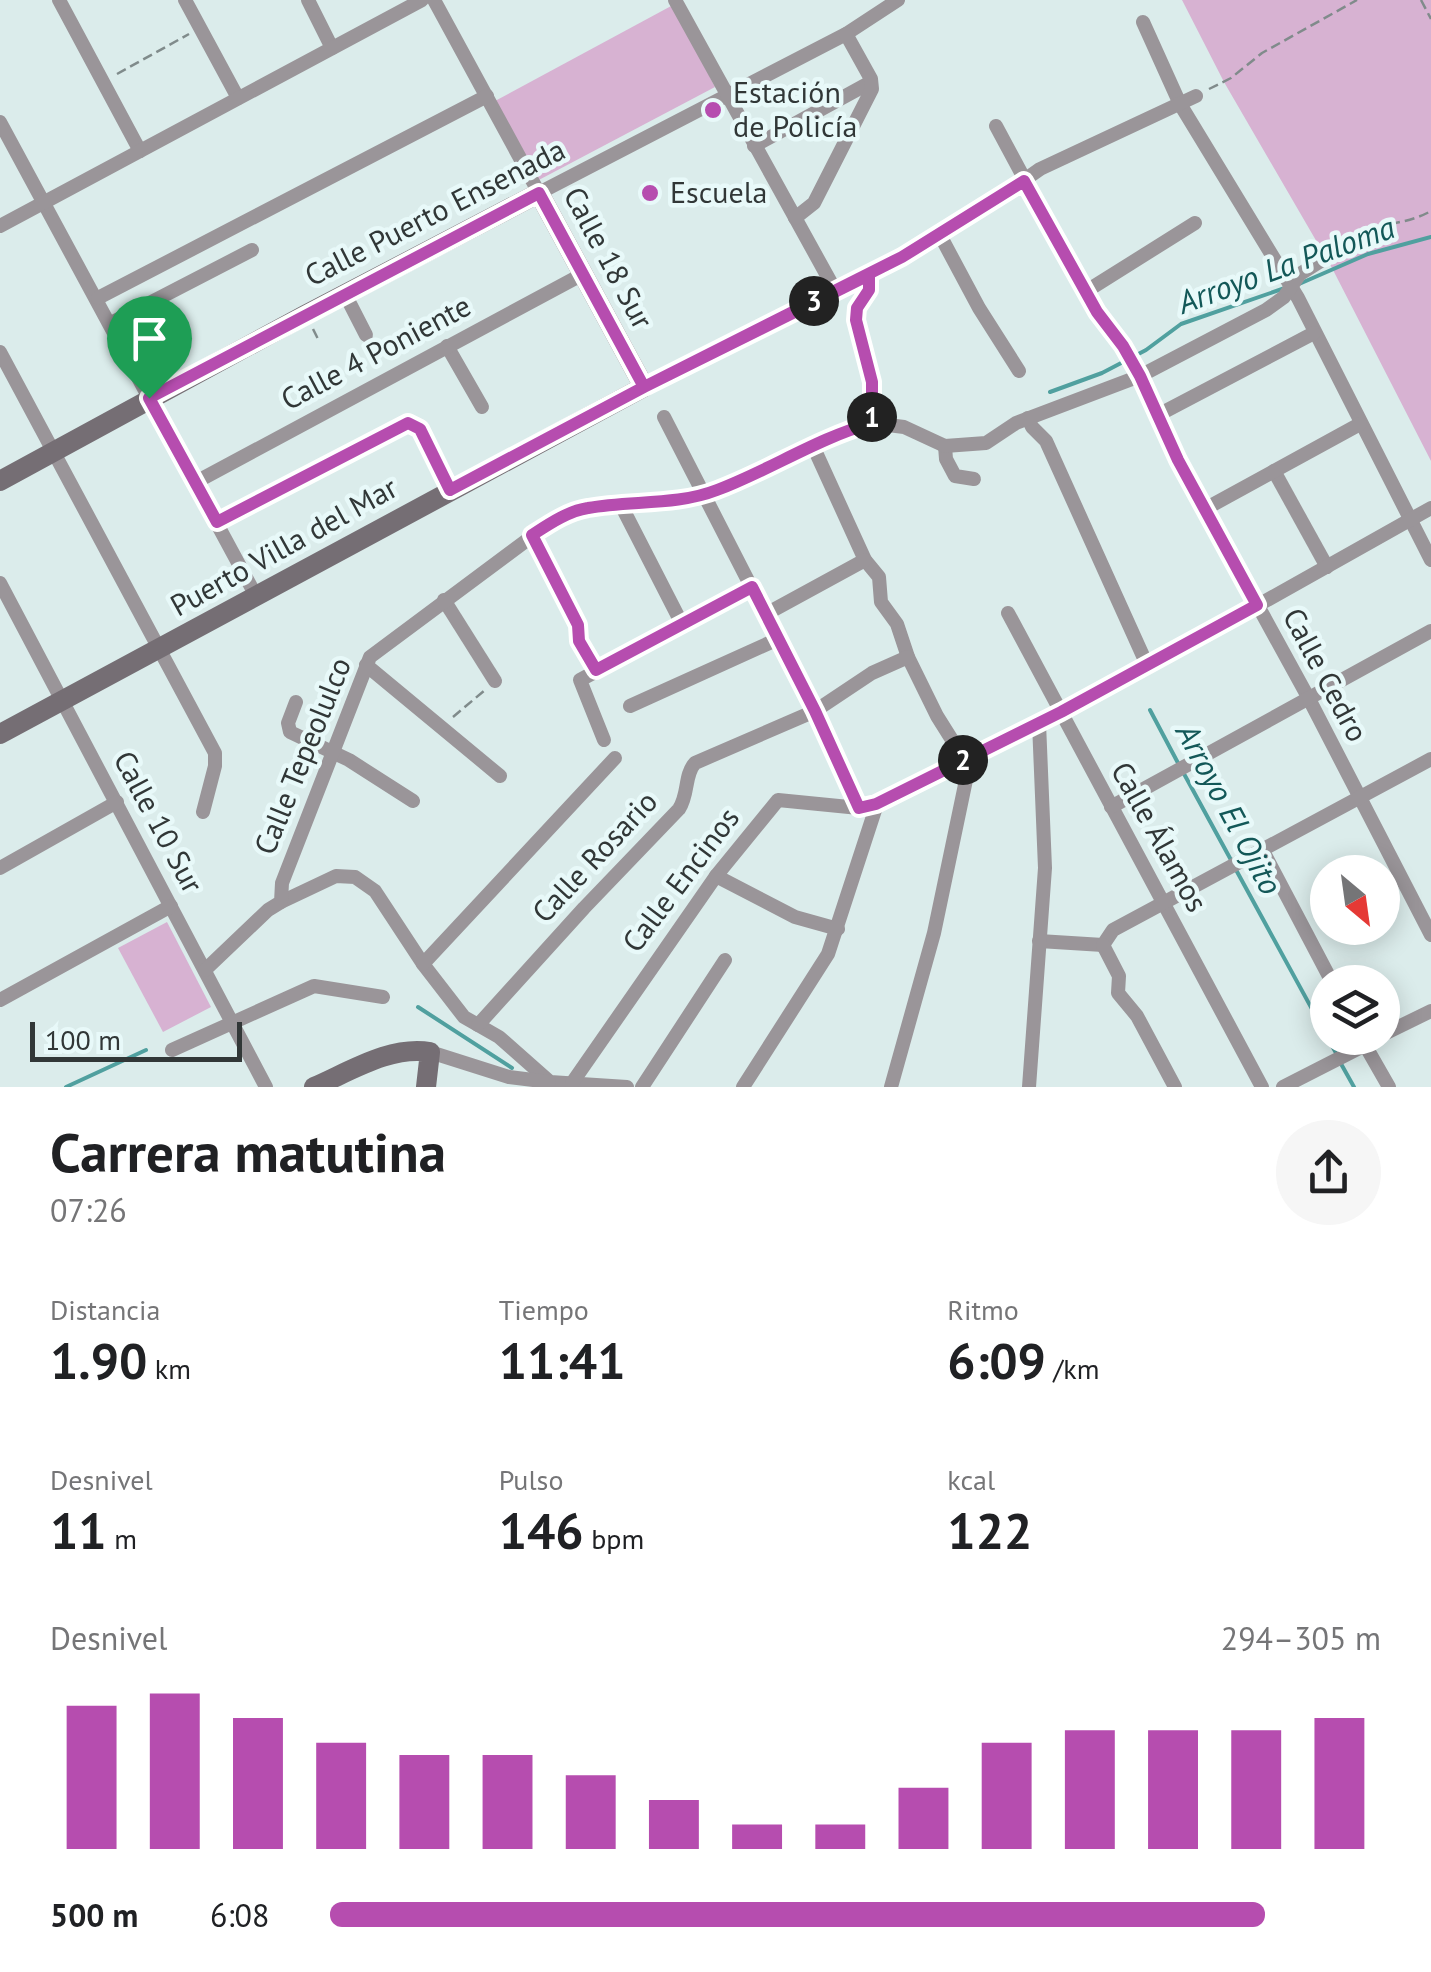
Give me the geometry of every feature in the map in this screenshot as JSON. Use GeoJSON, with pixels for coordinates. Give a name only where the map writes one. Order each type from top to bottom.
{"type":"FeatureCollection","features":[{"type":"Feature","properties":{"kind":"street"},"geometry":{"type":"LineString","coordinates":[[59,0],[140,150]]}},
{"type":"Feature","properties":{"kind":"street"},"geometry":{"type":"LineString","coordinates":[[185,0],[238,98]]}},
{"type":"Feature","properties":{"kind":"street"},"geometry":{"type":"LineString","coordinates":[[308,0],[332,48]]}},
{"type":"Feature","properties":{"kind":"street"},"geometry":{"type":"LineString","coordinates":[[0,226],[422,0]]}},
{"type":"Feature","properties":{"kind":"street","name":"Calle 18 Sur"},"geometry":{"type":"LineString","coordinates":[[434,0],[644,387]]}},
{"type":"Feature","properties":{"kind":"street"},"geometry":{"type":"LineString","coordinates":[[695,0],[678,4],[835,290]]}},
{"type":"Feature","properties":{"kind":"street","name":"Calle Puerto Ensenada"},"geometry":{"type":"LineString","coordinates":[[0,481],[344,294],[846,34],[898,0]]}},
{"type":"Feature","properties":{"kind":"street"},"geometry":{"type":"LineString","coordinates":[[1143,22],[1180,104],[1291,287],[1431,560]]}},
{"type":"Feature","properties":{"kind":"street"},"geometry":{"type":"LineString","coordinates":[[795,218],[814,203],[869,97],[872,82],[846,34]]}},
{"type":"Feature","properties":{"kind":"street"},"geometry":{"type":"LineString","coordinates":[[754,146],[872,82]]}},
{"type":"Feature","properties":{"kind":"street"},"geometry":{"type":"LineString","coordinates":[[98,298],[488,96]]}},
{"type":"Feature","properties":{"kind":"street","name":"Puerto Villa del Mar"},"geometry":{"type":"LineString","coordinates":[[0,734],[644,387],[869,275],[940,235],[1040,169],[1196,96]]}},
{"type":"Feature","properties":{"kind":"street"},"geometry":{"type":"LineString","coordinates":[[0,122],[256,596]]}},
{"type":"Feature","properties":{"kind":"street","name":"Calle Cedro"},"geometry":{"type":"LineString","coordinates":[[996,126],[1085,292],[1140,376],[1205,508],[1431,934]]}},
{"type":"Feature","properties":{"kind":"street"},"geometry":{"type":"LineString","coordinates":[[1085,292],[1195,222]]}},
{"type":"Feature","properties":{"kind":"street"},"geometry":{"type":"LineString","coordinates":[[940,235],[979,308],[1020,371]]}},
{"type":"Feature","properties":{"kind":"street"},"geometry":{"type":"LineString","coordinates":[[111,323],[252,250]]}},
{"type":"Feature","properties":{"kind":"street"},"geometry":{"type":"LineString","coordinates":[[872,423],[904,427],[945,446],[986,444],[1028,418],[1140,376],[1266,310],[1284,297],[1300,274],[1327,257]]}},
{"type":"Feature","properties":{"kind":"street","name":"Calle 4 Poniente"},"geometry":{"type":"LineString","coordinates":[[196,482],[583,274]]}},
{"type":"Feature","properties":{"kind":"street"},"geometry":{"type":"LineString","coordinates":[[344,294],[366,335]]}},
{"type":"Feature","properties":{"kind":"street"},"geometry":{"type":"LineString","coordinates":[[1158,414],[1314,333]]}},
{"type":"Feature","properties":{"kind":"street"},"geometry":{"type":"LineString","coordinates":[[447,346],[482,407]]}},
{"type":"Feature","properties":{"kind":"street"},"geometry":{"type":"LineString","coordinates":[[0,352],[215,754],[216,766],[203,812]]}},
{"type":"Feature","properties":{"kind":"street"},"geometry":{"type":"LineString","coordinates":[[664,417],[815,711],[859,808]]}},
{"type":"Feature","properties":{"kind":"street"},"geometry":{"type":"LineString","coordinates":[[1028,418],[1046,441],[1148,666]]}},
{"type":"Feature","properties":{"kind":"street"},"geometry":{"type":"LineString","coordinates":[[217,522],[408,423],[420,429],[450,490]]}},
{"type":"Feature","properties":{"kind":"street","name":"Calle Tepeolulco"},"geometry":{"type":"LineString","coordinates":[[205,970],[281,902],[282,884],[366,665],[376,650],[532,535],[576,511],[705,494],[872,423]]}},
{"type":"Feature","properties":{"kind":"street"},"geometry":{"type":"LineString","coordinates":[[1205,508],[1360,424]]}},
{"type":"Feature","properties":{"kind":"street"},"geometry":{"type":"LineString","coordinates":[[813,446],[866,560],[879,577],[881,602],[898,624],[908,656],[937,716],[968,758],[934,933],[891,1087]]}},
{"type":"Feature","properties":{"kind":"street"},"geometry":{"type":"LineString","coordinates":[[945,446],[946,459],[955,476],[974,479]]}},
{"type":"Feature","properties":{"kind":"street"},"geometry":{"type":"LineString","coordinates":[[1274,472],[1327,567]]}},
{"type":"Feature","properties":{"kind":"street"},"geometry":{"type":"LineString","coordinates":[[621,505],[683,626]]}},
{"type":"Feature","properties":{"kind":"street","name":"Calle Encinos"},"geometry":{"type":"LineString","coordinates":[[572,1083],[716,876],[778,800],[859,808],[876,804],[1148,666],[1431,508]]}},
{"type":"Feature","properties":{"kind":"street"},"geometry":{"type":"LineString","coordinates":[[532,535],[596,670]]}},
{"type":"Feature","properties":{"kind":"street"},"geometry":{"type":"LineString","coordinates":[[766,614],[866,560]]}},
{"type":"Feature","properties":{"kind":"street","name":"Calle 10 Sur"},"geometry":{"type":"LineString","coordinates":[[0,583],[4,600],[64,701],[266,1087]]}},
{"type":"Feature","properties":{"kind":"street"},"geometry":{"type":"LineString","coordinates":[[604,740],[580,682],[752,587]]}},
{"type":"Feature","properties":{"kind":"street"},"geometry":{"type":"LineString","coordinates":[[444,600],[495,680]]}},
{"type":"Feature","properties":{"kind":"street","name":"Calle Álamos"},"geometry":{"type":"LineString","coordinates":[[1008,613],[1262,1087]]}},
{"type":"Feature","properties":{"kind":"street"},"geometry":{"type":"LineString","coordinates":[[1111,807],[1431,631]]}},
{"type":"Feature","properties":{"kind":"street"},"geometry":{"type":"LineString","coordinates":[[630,706],[778,639]]}},
{"type":"Feature","properties":{"kind":"street","name":"Calle Rosario"},"geometry":{"type":"LineString","coordinates":[[478,1026],[679,810],[686,797],[689,769],[695,763],[815,711],[872,673],[908,656]]}},
{"type":"Feature","properties":{"kind":"street"},"geometry":{"type":"LineString","coordinates":[[366,665],[500,776]]}},
{"type":"Feature","properties":{"kind":"street"},"geometry":{"type":"LineString","coordinates":[[296,702],[288,723],[290,732],[333,751],[413,801]]}},
{"type":"Feature","properties":{"kind":"street"},"geometry":{"type":"LineString","coordinates":[[1029,1087],[1045,844],[1039,724]]}},
{"type":"Feature","properties":{"kind":"street"},"geometry":{"type":"LineString","coordinates":[[422,964],[615,758]]}},
{"type":"Feature","properties":{"kind":"street"},"geometry":{"type":"LineString","coordinates":[[1103,945],[1113,930],[1164,901],[1431,759]]}},
{"type":"Feature","properties":{"kind":"street"},"geometry":{"type":"LineString","coordinates":[[0,868],[117,802]]}},
{"type":"Feature","properties":{"kind":"street"},"geometry":{"type":"LineString","coordinates":[[742,1087],[817,974],[838,929],[876,804]]}},
{"type":"Feature","properties":{"kind":"street"},"geometry":{"type":"LineString","coordinates":[[1262,849],[1323,965]]}},
{"type":"Feature","properties":{"kind":"street"},"geometry":{"type":"LineString","coordinates":[[281,902],[336,876],[356,877],[375,891],[422,964],[464,1017],[499,1037],[549,1084]]}},
{"type":"Feature","properties":{"kind":"street"},"geometry":{"type":"LineString","coordinates":[[716,876],[795,917],[838,929]]}},
{"type":"Feature","properties":{"kind":"street"},"geometry":{"type":"LineString","coordinates":[[0,1000],[171,906]]}},
{"type":"Feature","properties":{"kind":"street"},"geometry":{"type":"LineString","coordinates":[[1040,941],[1103,945]]}},
{"type":"Feature","properties":{"kind":"street"},"geometry":{"type":"LineString","coordinates":[[1103,945],[1120,976],[1118,992],[1137,1016],[1174,1087]]}},
{"type":"Feature","properties":{"kind":"street"},"geometry":{"type":"LineString","coordinates":[[642,1087],[725,960]]}},
{"type":"Feature","properties":{"kind":"street"},"geometry":{"type":"LineString","coordinates":[[172,1050],[314,986],[383,996]]}},
{"type":"Feature","properties":{"kind":"street"},"geometry":{"type":"LineString","coordinates":[[1400,1025],[1431,1010]]}},
{"type":"Feature","properties":{"kind":"street"},"geometry":{"type":"LineString","coordinates":[[319,1086],[394,1053],[410,1050],[549,1084],[627,1087]]}},
{"type":"Feature","properties":{"kind":"street"},"geometry":{"type":"LineString","coordinates":[[426,1087],[430,1052]]}},
{"type":"Feature","properties":{"kind":"street"},"geometry":{"type":"LineString","coordinates":[[1283,1087],[1342,1055]]}},
{"type":"Feature","properties":{"kind":"street"},"geometry":{"type":"LineString","coordinates":[[1377,1055],[1388,1087]]}},
{"type":"Feature","properties":{"kind":"path"},"geometry":{"type":"LineString","coordinates":[[1196,96],[1231,78],[1262,53],[1358,0]]}},
{"type":"Feature","properties":{"kind":"path"},"geometry":{"type":"LineString","coordinates":[[1422,0],[1431,19]]}},
{"type":"Feature","properties":{"kind":"path"},"geometry":{"type":"LineString","coordinates":[[103,82],[200,28]]}},
{"type":"Feature","properties":{"kind":"path"},"geometry":{"type":"LineString","coordinates":[[1327,257],[1362,231],[1387,222],[1420,218],[1431,211]]}},
{"type":"Feature","properties":{"kind":"path"},"geometry":{"type":"LineString","coordinates":[[869,275],[869,290],[857,308],[856,320],[872,382],[872,423]]}},
{"type":"Feature","properties":{"kind":"path"},"geometry":{"type":"LineString","coordinates":[[440,728],[495,680]]}},
{"type":"Feature","properties":{"kind":"shaded area"},"geometry":{"type":"Polygon","coordinates":[[[1182,0],[1431,0],[1431,461],[1332,268],[1224,82],[1182,0]]]}},
{"type":"Feature","properties":{"kind":"shaded area"},"geometry":{"type":"Polygon","coordinates":[[[673,5],[715,87],[535,182],[495,101],[673,5]]]}},
{"type":"Feature","properties":{"kind":"shaded area"},"geometry":{"type":"Polygon","coordinates":[[[167,922],[211,1007],[163,1032],[118,948],[167,922]]]}},
{"type":"Feature","properties":{"kind":"waterway","name":"Arroyo La Paloma"},"geometry":{"type":"LineString","coordinates":[[1299,284],[1368,254],[1431,237]]}},
{"type":"Feature","properties":{"kind":"waterway","name":"Arroyo La Paloma"},"geometry":{"type":"LineString","coordinates":[[1050,392],[1102,373],[1146,350],[1181,324],[1285,288]]}},
{"type":"Feature","properties":{"kind":"waterway","name":"Arroyo El Ojito"},"geometry":{"type":"LineString","coordinates":[[1150,710],[1178,763]]}},
{"type":"Feature","properties":{"kind":"waterway","name":"Arroyo El Ojito"},"geometry":{"type":"LineString","coordinates":[[1183,772],[1231,860]]}},
{"type":"Feature","properties":{"kind":"waterway","name":"Arroyo El Ojito"},"geometry":{"type":"LineString","coordinates":[[1235,868],[1310,1005]]}},
{"type":"Feature","properties":{"kind":"waterway","name":"Arroyo El Ojito"},"geometry":{"type":"LineString","coordinates":[[418,1007],[512,1068]]}},
{"type":"Feature","properties":{"kind":"waterway"},"geometry":{"type":"LineString","coordinates":[[66,1087],[146,1050]]}},
{"type":"Feature","properties":{"kind":"waterway","name":"Arroyo El Ojito"},"geometry":{"type":"LineString","coordinates":[[1340,1062],[1354,1087]]}},
{"type":"Feature","properties":{"kind":"place","name":"Estación de Policía"},"geometry":{"type":"Point","coordinates":[713,110]}},
{"type":"Feature","properties":{"kind":"place","name":"Escuela"},"geometry":{"type":"Point","coordinates":[650,193]}},
{"type":"Feature","properties":{"kind":"route"},"geometry":{"type":"LineString","coordinates":[[149,398],[217,522],[408,423],[420,429],[450,490],[644,387],[869,275],[869,290],[857,308],[856,320],[872,382],[872,423],[848,430],[716,490],[686,499],[588,508],[532,535],[578,625],[579,641],[596,670],[752,587],[859,808],[868,808],[1061,712],[1257,605],[1178,460],[1140,376],[1097,312],[1024,181],[869,275],[835,290],[644,387],[539,193],[149,398]]}}]}
